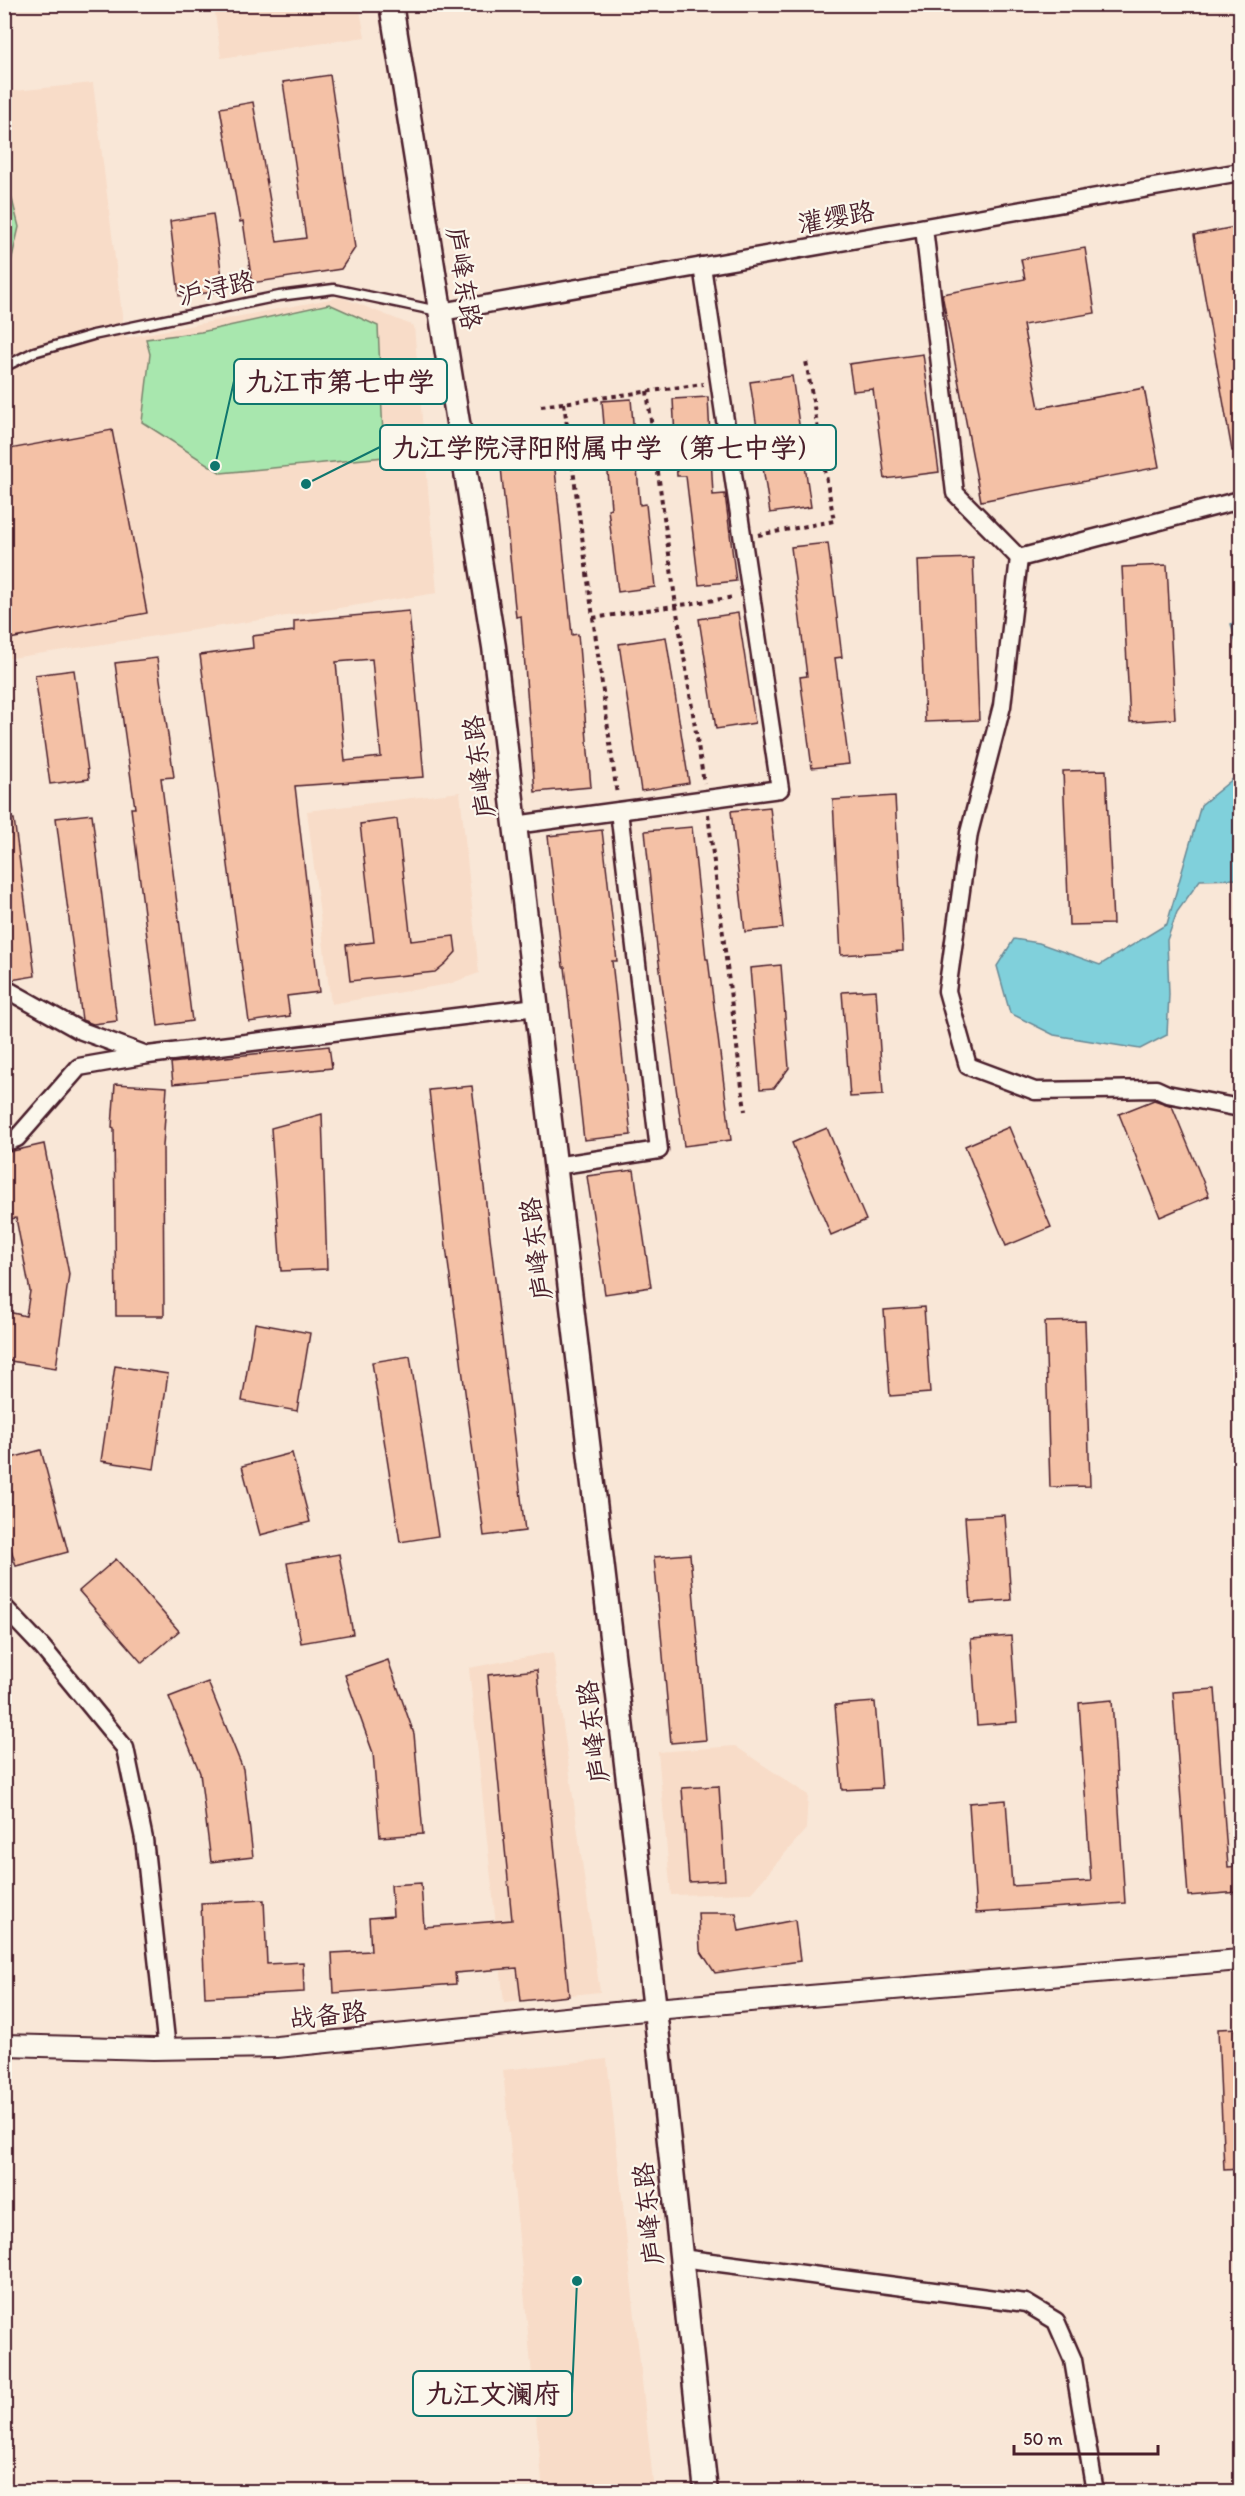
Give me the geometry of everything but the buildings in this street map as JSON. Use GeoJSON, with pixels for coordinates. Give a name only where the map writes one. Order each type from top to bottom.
{"type":"FeatureCollection","features":[{"type":"Feature","properties":{"kind":"main road","name":"庐峰东路"},"geometry":{"type":"LineString","coordinates":[[391,4],[494,647],[655,2009],[706,2492]]}},
{"type":"Feature","properties":{"kind":"street","name":"灌缨路"},"geometry":{"type":"LineString","coordinates":[[441,312],[1240,172]]}},
{"type":"Feature","properties":{"kind":"street"},"geometry":{"type":"LineString","coordinates":[[924,228],[955,493],[1019,558]]}},
{"type":"Feature","properties":{"kind":"street"},"geometry":{"type":"LineString","coordinates":[[514,825],[780,789],[702,267]]}},
{"type":"Feature","properties":{"kind":"street"},"geometry":{"type":"LineString","coordinates":[[1019,558],[1240,500]]}},
{"type":"Feature","properties":{"kind":"street"},"geometry":{"type":"LineString","coordinates":[[1019,558],[1002,706],[969,832],[947,991],[968,1066],[1035,1091],[1156,1089],[1167,1094],[1240,1108]]}},
{"type":"Feature","properties":{"kind":"street"},"geometry":{"type":"LineString","coordinates":[[555,1166],[659,1150],[619,811]]}},
{"type":"Feature","properties":{"kind":"street"},"geometry":{"type":"LineString","coordinates":[[4,988],[79,1030],[148,1055]]}},
{"type":"Feature","properties":{"kind":"street"},"geometry":{"type":"LineString","coordinates":[[4,1143],[17,1138],[79,1067],[148,1055],[536,1007]]}},
{"type":"Feature","properties":{"kind":"street"},"geometry":{"type":"LineString","coordinates":[[4,1606],[42,1647],[125,1748],[144,1839],[167,2049]]}},
{"type":"Feature","properties":{"kind":"street","name":"战备路"},"geometry":{"type":"LineString","coordinates":[[4,2045],[167,2049],[277,2047],[655,2009],[1240,1960]]}},
{"type":"Feature","properties":{"kind":"street"},"geometry":{"type":"LineString","coordinates":[[681,2258],[1026,2303],[1056,2321],[1073,2360],[1095,2492]]}},
{"type":"Feature","properties":{"kind":"lane","name":"沪浔路"},"geometry":{"type":"LineString","coordinates":[[4,367],[34,352],[93,335],[279,296],[334,289],[441,312]]}},
{"type":"Feature","properties":{"kind":"path"},"geometry":{"type":"LineString","coordinates":[[742,538],[834,521],[806,361]]}},
{"type":"Feature","properties":{"kind":"path"},"geometry":{"type":"LineString","coordinates":[[541,406],[719,382]]}},
{"type":"Feature","properties":{"kind":"path"},"geometry":{"type":"LineString","coordinates":[[647,391],[675,606],[706,800],[746,1111]]}},
{"type":"Feature","properties":{"kind":"path"},"geometry":{"type":"LineString","coordinates":[[564,403],[619,811]]}},
{"type":"Feature","properties":{"kind":"path"},"geometry":{"type":"LineString","coordinates":[[593,618],[751,594]]}},
{"type":"Feature","properties":{"kind":"shaded area"},"geometry":{"type":"Polygon","coordinates":[[[214,5],[359,5],[365,37],[221,58],[214,5]]]}},
{"type":"Feature","properties":{"kind":"shaded area"},"geometry":{"type":"Polygon","coordinates":[[[93,83],[125,338],[341,297],[414,326],[437,593],[5,659],[5,92],[93,83]]]}},
{"type":"Feature","properties":{"kind":"shaded area"},"geometry":{"type":"Polygon","coordinates":[[[460,792],[479,973],[449,984],[331,1004],[307,811],[460,792]]]}},
{"type":"Feature","properties":{"kind":"shaded area"},"geometry":{"type":"Polygon","coordinates":[[[553,1652],[600,1992],[504,2002],[469,1668],[553,1652]]]}},
{"type":"Feature","properties":{"kind":"shaded area"},"geometry":{"type":"Polygon","coordinates":[[[735,1746],[808,1795],[806,1829],[751,1893],[671,1895],[658,1752],[735,1746]]]}},
{"type":"Feature","properties":{"kind":"shaded area"},"geometry":{"type":"Polygon","coordinates":[[[607,2059],[654,2491],[543,2491],[503,2070],[607,2059]]]}},
{"type":"Feature","properties":{"kind":"green space"},"geometry":{"type":"Polygon","coordinates":[[[5,171],[19,227],[5,288],[5,171]]]}},
{"type":"Feature","properties":{"kind":"green space"},"geometry":{"type":"Polygon","coordinates":[[[329,304],[378,326],[384,457],[221,473],[142,422],[150,354],[146,339],[201,332],[329,304]]]}},
{"type":"Feature","properties":{"kind":"water"},"geometry":{"type":"Polygon","coordinates":[[[1240,620],[1240,658],[1231,624],[1240,620]]]}},
{"type":"Feature","properties":{"kind":"water"},"geometry":{"type":"Polygon","coordinates":[[[1240,770],[1240,879],[1200,880],[1177,912],[1167,940],[1169,994],[1167,1035],[1140,1049],[1054,1035],[1010,1013],[997,966],[1014,939],[1039,943],[1100,965],[1167,924],[1201,805],[1234,778],[1240,770]]]}},
{"type":"Feature","properties":{"kind":"place","name":"九江市第七中学"},"geometry":{"type":"Point","coordinates":[215,466]}},
{"type":"Feature","properties":{"kind":"place","name":"九江学院浔阳附属中学（第七中学）"},"geometry":{"type":"Point","coordinates":[306,484]}},
{"type":"Feature","properties":{"kind":"place","name":"九江文澜府"},"geometry":{"type":"Point","coordinates":[577,2281]}}]}
